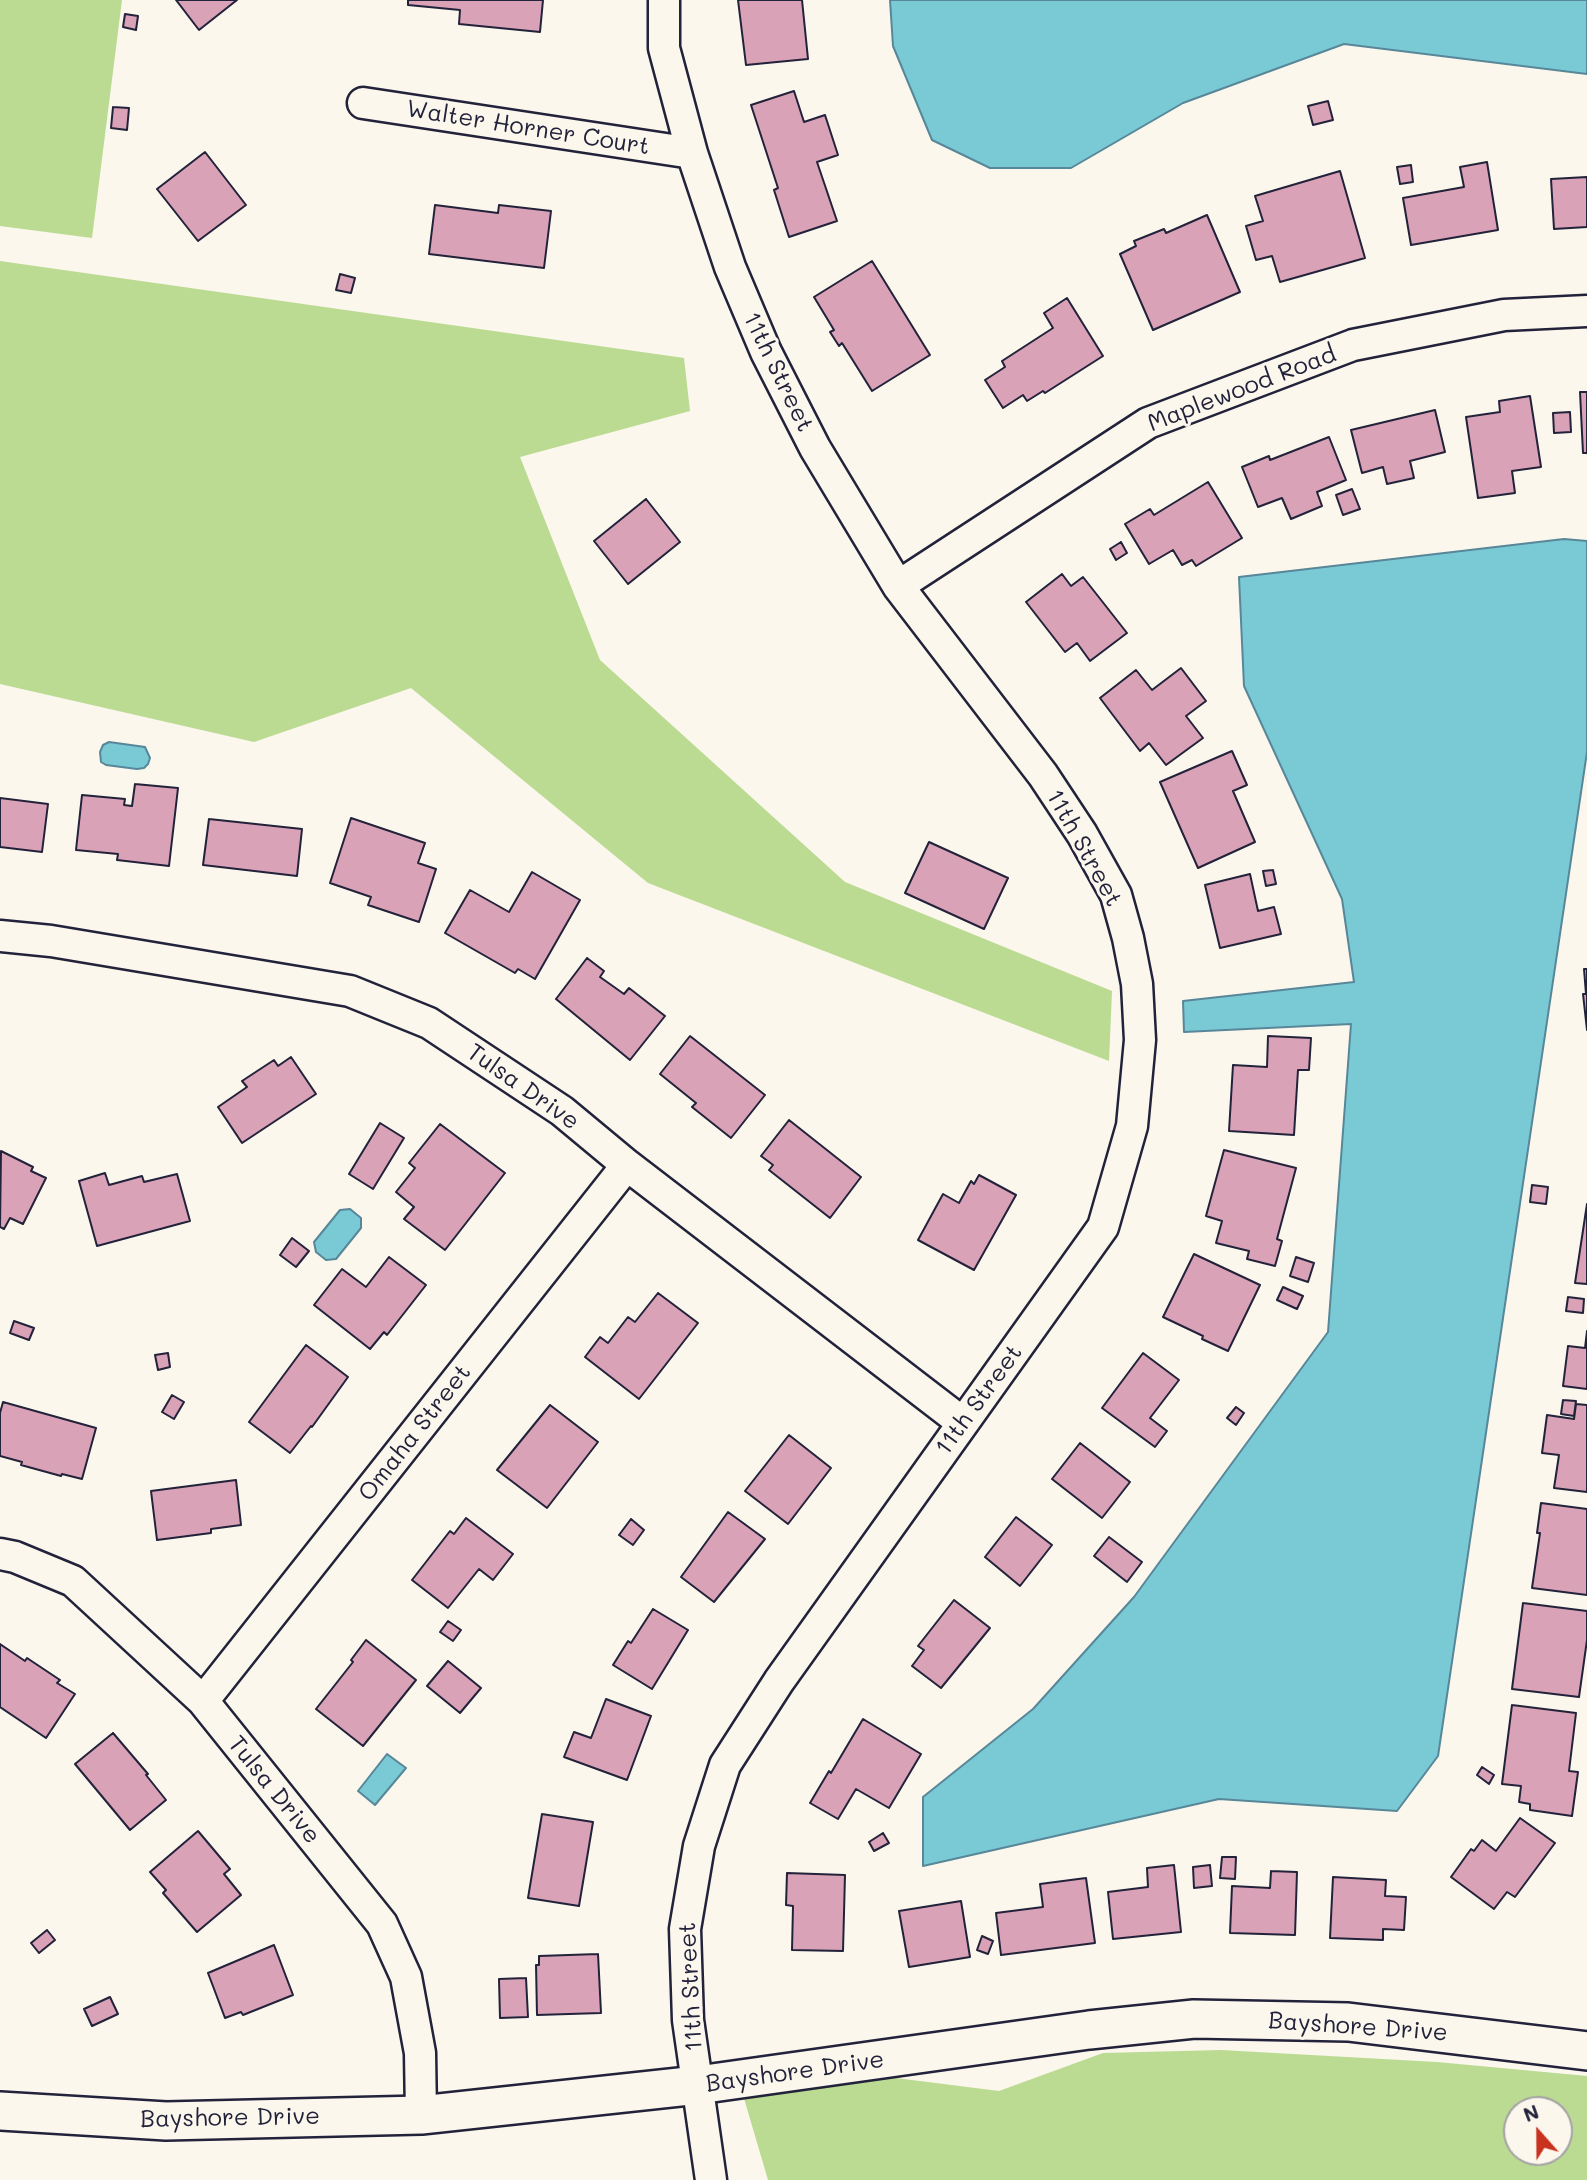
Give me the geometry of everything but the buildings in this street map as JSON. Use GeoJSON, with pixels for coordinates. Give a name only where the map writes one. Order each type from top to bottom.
{"type":"FeatureCollection","features":[{"type":"Feature","properties":{"kind":"street","name":"11th Street"},"geometry":{"type":"LineString","coordinates":[[664,0],[664,48],[692,153],[730,267],[766,352],[815,449],[898,586],[1043,775],[1082,834],[1115,895],[1128,938],[1137,984],[1140,1040],[1132,1126],[1103,1227],[757,1713],[725,1765],[699,1846],[685,1929],[688,2020],[711,2180]]}},
{"type":"Feature","properties":{"kind":"street","name":"Walter Horner Court"},"geometry":{"type":"LineString","coordinates":[[363,103],[692,153]]}},
{"type":"Feature","properties":{"kind":"street","name":"Maplewood Road"},"geometry":{"type":"LineString","coordinates":[[898,586],[1148,423],[1353,345],[1504,315],[1587,311]]}},
{"type":"Feature","properties":{"kind":"street","name":"Tulsa Drive"},"geometry":{"type":"LineString","coordinates":[[0,936],[51,941],[351,991],[429,1023],[562,1111],[627,1165],[963,1423]]}},
{"type":"Feature","properties":{"kind":"street","name":"Omaha Street"},"geometry":{"type":"LineString","coordinates":[[203,1701],[627,1165]]}},
{"type":"Feature","properties":{"kind":"street","name":"Tulsa Drive"},"geometry":{"type":"LineString","coordinates":[[0,1554],[15,1557],[73,1581],[203,1701],[382,1924],[406,1977],[420,2053],[421,2115]]}},
{"type":"Feature","properties":{"kind":"street","name":"Bayshore Drive"},"geometry":{"type":"LineString","coordinates":[[0,2111],[166,2121],[421,2115],[698,2085],[1089,2030],[1194,2019],[1348,2022],[1587,2051]]}},
{"type":"Feature","properties":{"kind":"green space"},"geometry":{"type":"Polygon","coordinates":[[[0,0],[122,0],[92,238],[0,226],[0,0]]]}},
{"type":"Feature","properties":{"kind":"green space"},"geometry":{"type":"Polygon","coordinates":[[[0,261],[684,358],[690,411],[520,457],[600,660],[845,882],[1112,991],[1109,1061],[648,883],[411,688],[254,742],[0,684],[0,261]]]}},
{"type":"Feature","properties":{"kind":"green space"},"geometry":{"type":"Polygon","coordinates":[[[1221,2050],[1437,2062],[1587,2076],[1587,2180],[768,2180],[743,2095],[896,2078],[999,2091],[1103,2053],[1221,2050]]]}},
{"type":"Feature","properties":{"kind":"water"},"geometry":{"type":"Polygon","coordinates":[[[890,0],[1587,0],[1587,74],[1344,44],[1183,103],[1071,168],[990,168],[932,140],[893,46],[890,0]]]}},
{"type":"Feature","properties":{"kind":"water"},"geometry":{"type":"Polygon","coordinates":[[[1564,539],[1587,541],[1587,752],[1438,1756],[1397,1811],[1219,1799],[923,1866],[923,1797],[1033,1709],[1134,1597],[1328,1332],[1351,1024],[1184,1032],[1183,1001],[1354,982],[1342,899],[1244,686],[1239,577],[1564,539]]]}},
{"type":"Feature","properties":{"kind":"water"},"geometry":{"type":"Polygon","coordinates":[[[109,742],[145,747],[150,758],[148,764],[137,769],[106,765],[101,762],[100,752],[103,745],[109,742]]]}},
{"type":"Feature","properties":{"kind":"water"},"geometry":{"type":"Polygon","coordinates":[[[350,1209],[361,1218],[361,1228],[336,1259],[326,1260],[316,1252],[314,1242],[340,1210],[350,1209]]]}},
{"type":"Feature","properties":{"kind":"water"},"geometry":{"type":"Polygon","coordinates":[[[387,1754],[406,1768],[375,1805],[358,1791],[387,1754]]]}}]}
